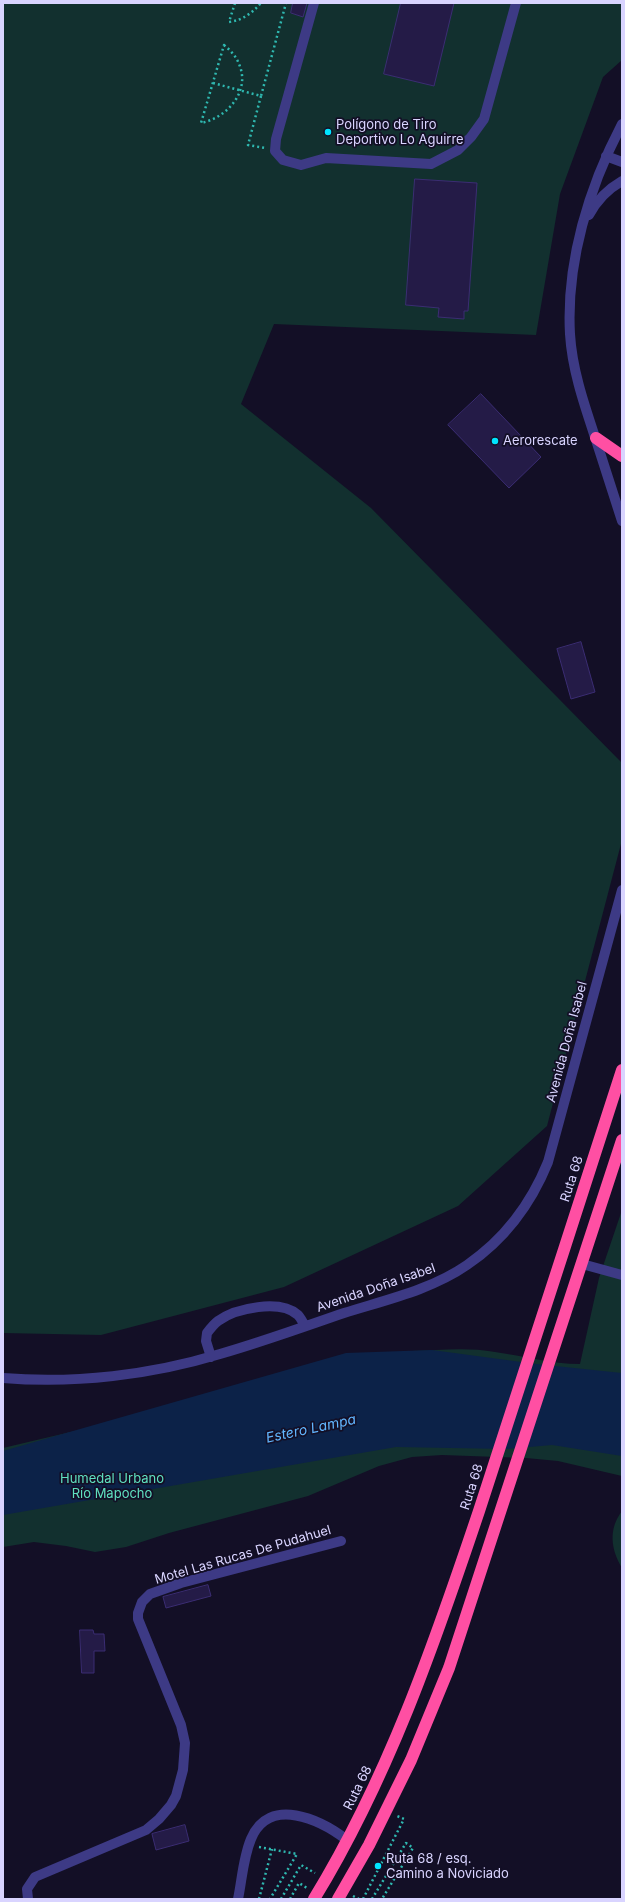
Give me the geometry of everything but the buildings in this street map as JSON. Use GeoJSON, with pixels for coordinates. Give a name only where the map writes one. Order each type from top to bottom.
{"type":"FeatureCollection","features":[{"type":"Feature","properties":{"kind":"highway"},"geometry":{"type":"LineString","coordinates":[[596,438],[622,456]]}},
{"type":"Feature","properties":{"kind":"highway","name":"Ruta 68"},"geometry":{"type":"LineString","coordinates":[[315,1897],[347,1840],[384,1767],[417,1689],[486,1490],[622,1070]]}},
{"type":"Feature","properties":{"kind":"highway"},"geometry":{"type":"LineString","coordinates":[[338,1899],[387,1810],[422,1735],[449,1668],[622,1140]]}},
{"type":"Feature","properties":{"kind":"street"},"geometry":{"type":"LineString","coordinates":[[314,3],[276,139],[274,151],[283,160],[302,165],[326,158],[431,164],[458,150],[471,137],[484,119],[516,3]]}},
{"type":"Feature","properties":{"kind":"street"},"geometry":{"type":"LineString","coordinates":[[622,124],[593,187],[575,260],[570,301],[570,335],[584,403],[622,521]]}},
{"type":"Feature","properties":{"kind":"street"},"geometry":{"type":"LineString","coordinates":[[606,156],[622,162]]}},
{"type":"Feature","properties":{"kind":"street"},"geometry":{"type":"LineString","coordinates":[[584,225],[595,204],[612,187],[622,181]]}},
{"type":"Feature","properties":{"kind":"street","name":"Avenida Doña Isabel"},"geometry":{"type":"LineString","coordinates":[[3,1378],[51,1380],[100,1376],[148,1370],[211,1357],[430,1285],[448,1276],[483,1254],[498,1240],[524,1210],[542,1178],[622,890]]}},
{"type":"Feature","properties":{"kind":"street"},"geometry":{"type":"LineString","coordinates":[[582,1264],[622,1275]]}},
{"type":"Feature","properties":{"kind":"street"},"geometry":{"type":"LineString","coordinates":[[211,1357],[206,1341],[207,1333],[218,1322],[244,1311],[271,1306],[283,1308],[299,1316],[305,1326]]}},
{"type":"Feature","properties":{"kind":"street","name":"Motel Las Rucas De Pudahuel"},"geometry":{"type":"LineString","coordinates":[[28,1899],[28,1889],[35,1877],[146,1830],[165,1813],[176,1796],[183,1770],[185,1744],[180,1725],[138,1619],[139,1607],[146,1598],[150,1594],[181,1583],[341,1541]]}},
{"type":"Feature","properties":{"kind":"street"},"geometry":{"type":"LineString","coordinates":[[238,1899],[249,1845],[254,1834],[262,1823],[273,1817],[293,1814],[315,1821],[337,1832],[347,1840]]}},
{"type":"Feature","properties":{"kind":"path"},"geometry":{"type":"LineString","coordinates":[[235,3],[229,22],[239,20],[252,13],[261,3]]}},
{"type":"Feature","properties":{"kind":"path"},"geometry":{"type":"LineString","coordinates":[[274,151],[248,145],[286,3]]}},
{"type":"Feature","properties":{"kind":"path"},"geometry":{"type":"LineString","coordinates":[[224,45],[232,52],[240,64],[242,77],[240,90],[234,103],[224,114],[212,121],[201,123],[213,83],[224,45]]}},
{"type":"Feature","properties":{"kind":"path"},"geometry":{"type":"LineString","coordinates":[[213,83],[261,96]]}},
{"type":"Feature","properties":{"kind":"path"},"geometry":{"type":"LineString","coordinates":[[363,1899],[404,1819],[387,1810]]}},
{"type":"Feature","properties":{"kind":"path"},"geometry":{"type":"LineString","coordinates":[[372,1899],[406,1843],[413,1848],[382,1899]]}},
{"type":"Feature","properties":{"kind":"path"},"geometry":{"type":"LineString","coordinates":[[249,1845],[297,1854],[270,1899]]}},
{"type":"Feature","properties":{"kind":"path"},"geometry":{"type":"LineString","coordinates":[[259,1899],[272,1850]]}},
{"type":"Feature","properties":{"kind":"path"},"geometry":{"type":"LineString","coordinates":[[290,1899],[299,1884],[315,1897]]}},
{"type":"Feature","properties":{"kind":"green space"},"geometry":{"type":"Polygon","coordinates":[[[3,3],[622,3],[622,60],[603,77],[560,194],[536,335],[274,324],[241,404],[371,508],[622,763],[622,840],[547,1126],[458,1206],[284,1287],[101,1335],[3,1333],[3,3]]]}},
{"type":"Feature","properties":{"kind":"green space","name":"Humedal Urbano Río Mapocho"},"geometry":{"type":"Polygon","coordinates":[[[622,1210],[622,1476],[558,1461],[526,1458],[442,1455],[412,1457],[379,1466],[308,1496],[169,1533],[126,1547],[95,1552],[66,1546],[34,1542],[3,1547],[3,1448],[412,1351],[454,1349],[485,1350],[548,1361],[580,1364],[599,1278],[622,1210]]]}},
{"type":"Feature","properties":{"kind":"green space"},"geometry":{"type":"Polygon","coordinates":[[[622,1511],[622,1568],[613,1547],[613,1532],[622,1511]]]}},
{"type":"Feature","properties":{"kind":"water","name":"Humedal Urbano Río Mapocho"},"geometry":{"type":"Polygon","coordinates":[[[432,1350],[536,1364],[622,1373],[622,1456],[552,1445],[507,1449],[396,1447],[3,1515],[3,1451],[346,1353],[432,1350]]]}},
{"type":"Feature","properties":{"kind":"place","name":"Polígono de Tiro Deportivo Lo Aguirre"},"geometry":{"type":"Point","coordinates":[328,132]}},
{"type":"Feature","properties":{"kind":"place","name":"Aerorescate"},"geometry":{"type":"Point","coordinates":[495,441]}},
{"type":"Feature","properties":{"kind":"place","name":"Ruta 68 / esq. Camino a Noviciado"},"geometry":{"type":"Point","coordinates":[378,1866]}},
{"type":"Feature","properties":{"kind":"water label","name":"Estero Lampa"},"geometry":{"type":"Point","coordinates":[311,1429]}}]}
